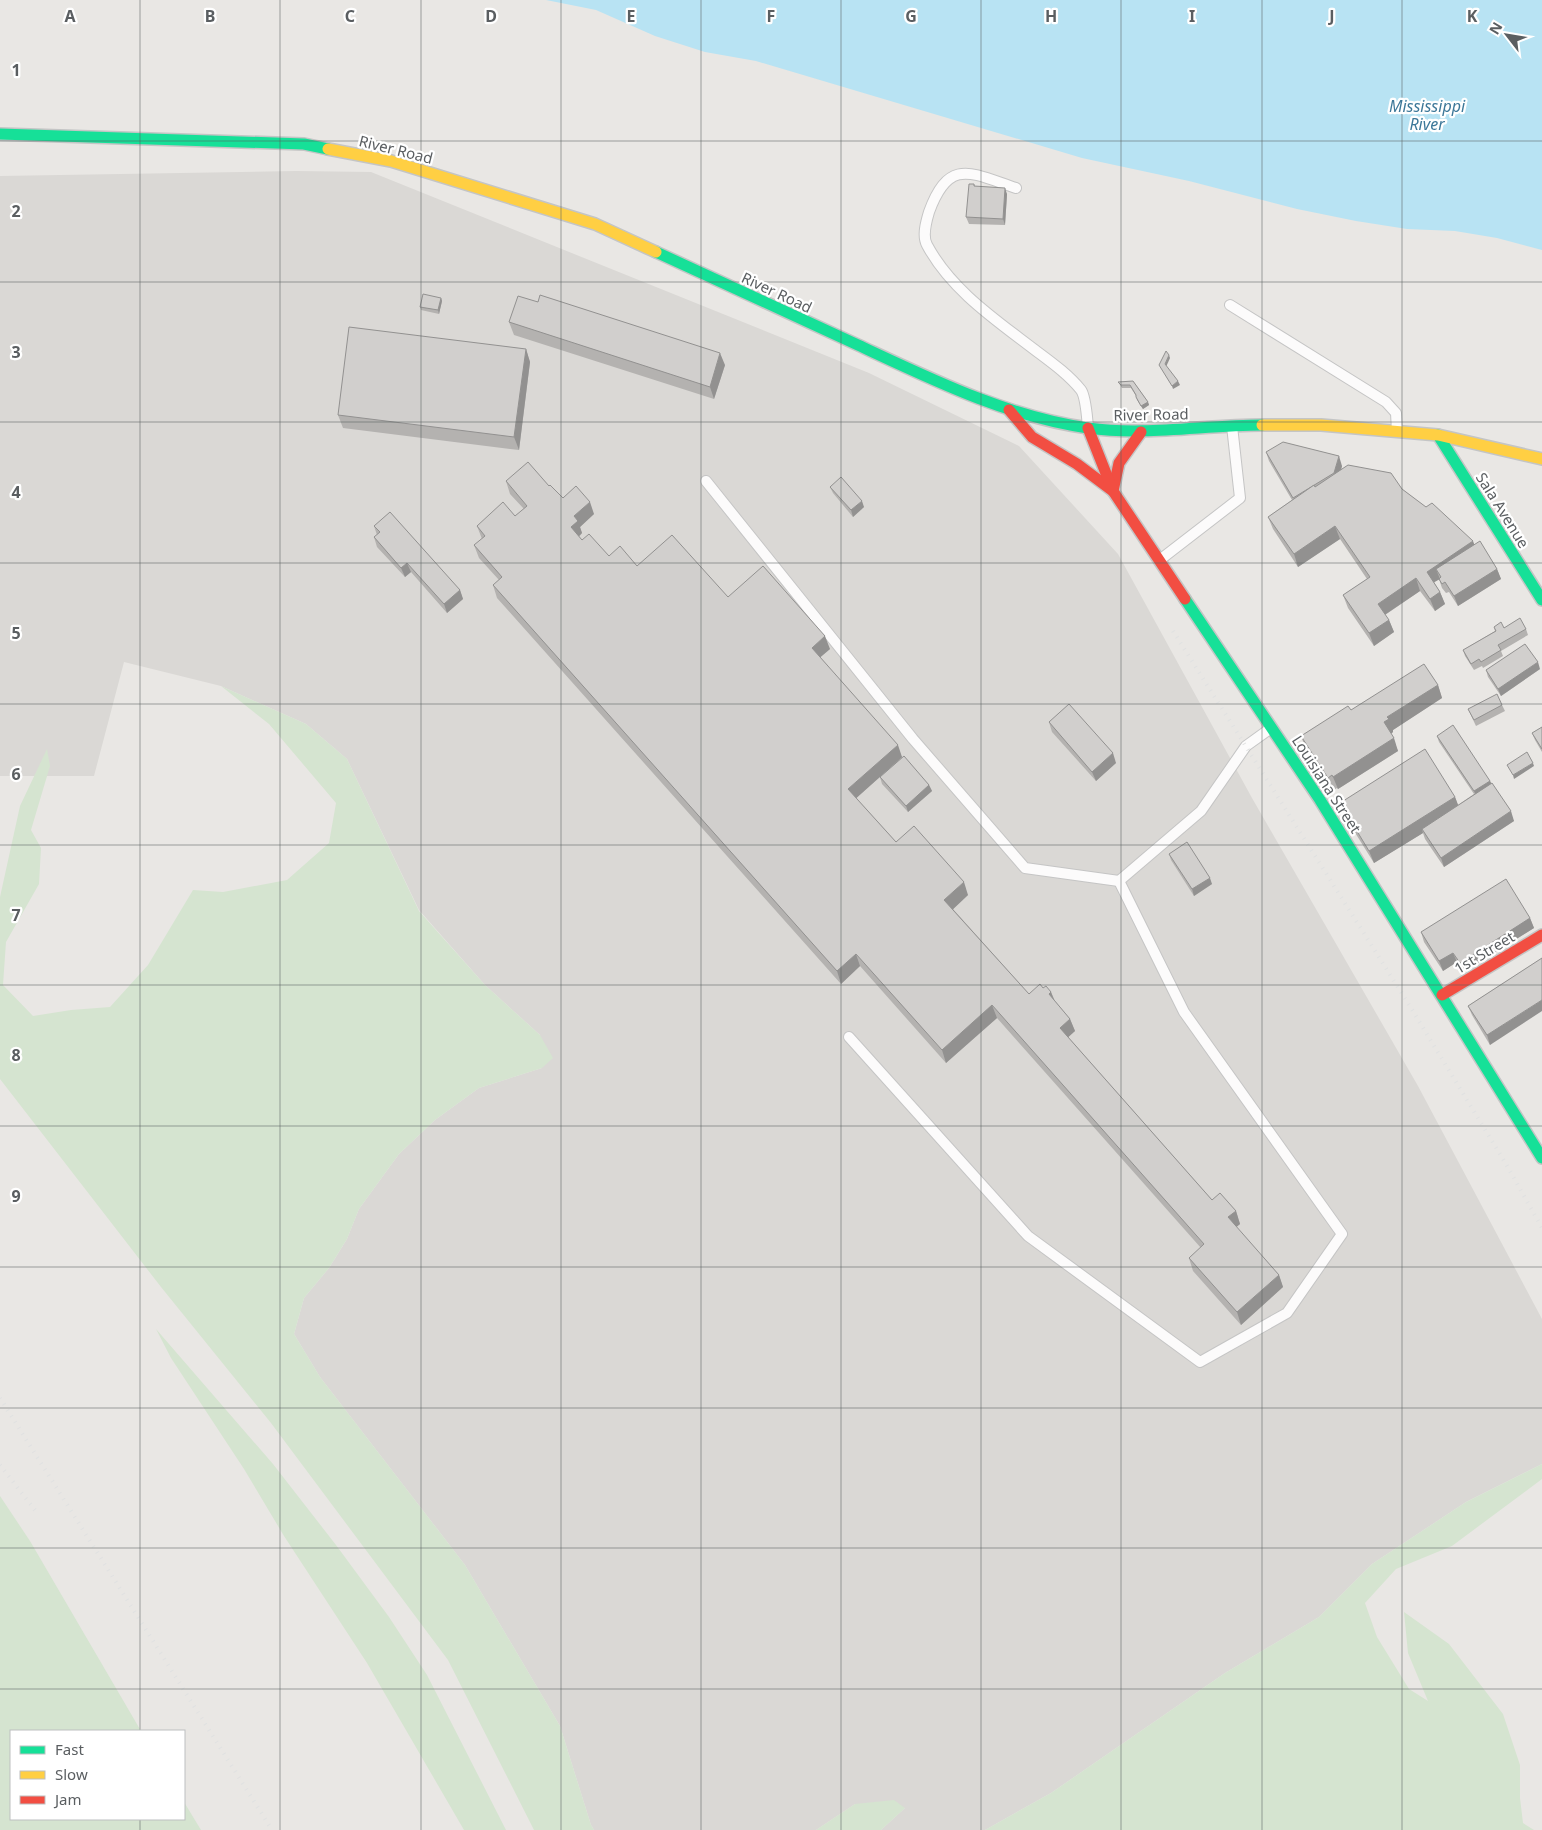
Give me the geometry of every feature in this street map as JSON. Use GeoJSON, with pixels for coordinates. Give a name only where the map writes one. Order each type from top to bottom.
{"type":"FeatureCollection","features":[{"type":"Feature","properties":{"kind":"main road","name":"River Road"},"geometry":{"type":"LineString","coordinates":[[0,134],[304,144],[391,161],[595,224],[922,375],[1009,410],[1088,428],[1141,432],[1232,425],[1321,425],[1438,435],[1542,459]]}},
{"type":"Feature","properties":{"kind":"main road"},"geometry":{"type":"LineString","coordinates":[[1009,410],[1032,437],[1077,464],[1113,491],[1118,463],[1141,432]]}},
{"type":"Feature","properties":{"kind":"main road","name":"Louisiana Street"},"geometry":{"type":"LineString","coordinates":[[1088,428],[1113,491],[1320,800],[1542,1158]]}},
{"type":"Feature","properties":{"kind":"main road","name":"Sala Avenue"},"geometry":{"type":"LineString","coordinates":[[1438,435],[1542,600]]}},
{"type":"Feature","properties":{"kind":"main road","name":"1st Street"},"geometry":{"type":"LineString","coordinates":[[1442,995],[1542,935]]}},
{"type":"Feature","properties":{"kind":"lane"},"geometry":{"type":"LineString","coordinates":[[1016,188],[977,175],[958,173],[948,178],[939,188],[926,221],[925,243],[942,269],[979,306],[1066,374],[1082,392],[1088,428]]}},
{"type":"Feature","properties":{"kind":"lane"},"geometry":{"type":"LineString","coordinates":[[1230,305],[1386,402],[1396,412],[1397,431]]}},
{"type":"Feature","properties":{"kind":"lane"},"geometry":{"type":"LineString","coordinates":[[1160,560],[1240,498],[1232,425]]}},
{"type":"Feature","properties":{"kind":"lane"},"geometry":{"type":"LineString","coordinates":[[706,481],[913,739],[1025,868],[1119,881],[1201,811],[1246,746],[1272,727]]}},
{"type":"Feature","properties":{"kind":"lane"},"geometry":{"type":"LineString","coordinates":[[849,1037],[1028,1236],[1200,1362],[1287,1313],[1342,1234],[1184,1012],[1119,881]]}},
{"type":"Feature","properties":{"kind":"shaded area"},"geometry":{"type":"Polygon","coordinates":[[[296,171],[371,172],[869,373],[1019,446],[1118,554],[1252,798],[1418,1086],[1542,1319],[1542,1464],[1466,1502],[1372,1564],[1319,1617],[1225,1673],[1051,1793],[985,1830],[881,1830],[905,1808],[855,1804],[816,1830],[594,1830],[560,1726],[465,1565],[320,1377],[294,1334],[304,1298],[329,1268],[347,1239],[359,1209],[399,1154],[435,1120],[479,1088],[542,1068],[540,1035],[485,985],[419,910],[347,759],[306,724],[221,686],[124,662],[94,776],[0,776],[0,176],[296,171]]]}},
{"type":"Feature","properties":{"kind":"green space"},"geometry":{"type":"Polygon","coordinates":[[[221,686],[306,724],[347,759],[419,911],[485,985],[540,1035],[553,1058],[542,1068],[479,1088],[435,1120],[399,1154],[359,1209],[347,1239],[329,1268],[304,1298],[294,1334],[320,1377],[465,1565],[560,1726],[594,1830],[534,1830],[448,1660],[271,1423],[161,1287],[0,1079],[0,897],[20,806],[47,749],[50,766],[31,830],[41,848],[39,884],[6,942],[3,985],[33,1016],[71,1010],[110,1007],[148,965],[193,890],[223,892],[287,880],[329,843],[336,803],[269,724],[221,686]]]}},
{"type":"Feature","properties":{"kind":"green space"},"geometry":{"type":"Polygon","coordinates":[[[156,1329],[273,1464],[389,1617],[427,1675],[506,1830],[464,1830],[367,1663],[171,1358],[156,1329]]]}},
{"type":"Feature","properties":{"kind":"green space"},"geometry":{"type":"Polygon","coordinates":[[[1542,1464],[1542,1479],[1452,1546],[1396,1569],[1365,1603],[1377,1637],[1409,1689],[1428,1701],[1408,1653],[1404,1612],[1449,1644],[1503,1714],[1520,1765],[1520,1798],[1523,1823],[1534,1830],[985,1830],[1051,1793],[1225,1673],[1319,1617],[1372,1564],[1466,1502],[1542,1464]]]}},
{"type":"Feature","properties":{"kind":"green space"},"geometry":{"type":"Polygon","coordinates":[[[0,1496],[30,1541],[140,1730],[10,1730],[10,1820],[185,1820],[185,1804],[201,1830],[0,1830],[0,1496]]]}},
{"type":"Feature","properties":{"kind":"green space"},"geometry":{"type":"Polygon","coordinates":[[[894,1800],[905,1808],[881,1830],[816,1830],[855,1804],[894,1800]]]}},
{"type":"Feature","properties":{"kind":"water","name":"Mississippi River"},"geometry":{"type":"Polygon","coordinates":[[[546,0],[1542,0],[1542,250],[1497,238],[1455,231],[1407,229],[1356,221],[1297,209],[1189,181],[1082,158],[756,61],[705,52],[655,36],[596,10],[546,0]]]}},
{"type":"Feature","properties":{"kind":"building"},"geometry":{"type":"Polygon","coordinates":[[[969,184],[1005,188],[1003,219],[966,217],[969,184]]]}},
{"type":"Feature","properties":{"kind":"building"},"geometry":{"type":"Polygon","coordinates":[[[423,294],[441,298],[438,310],[420,307],[423,294]]]}},
{"type":"Feature","properties":{"kind":"building"},"geometry":{"type":"Polygon","coordinates":[[[540,295],[720,353],[710,387],[509,322],[518,296],[538,302],[540,295]]]}},
{"type":"Feature","properties":{"kind":"building"},"geometry":{"type":"Polygon","coordinates":[[[349,327],[526,349],[514,437],[338,415],[349,327]]]}},
{"type":"Feature","properties":{"kind":"building"},"geometry":{"type":"Polygon","coordinates":[[[1166,351],[1169,355],[1165,364],[1178,381],[1172,386],[1159,365],[1166,351]]]}},
{"type":"Feature","properties":{"kind":"building"},"geometry":{"type":"Polygon","coordinates":[[[1133,381],[1148,402],[1141,406],[1130,385],[1121,385],[1118,382],[1133,381]]]}},
{"type":"Feature","properties":{"kind":"building"},"geometry":{"type":"Polygon","coordinates":[[[1283,442],[1339,456],[1334,473],[1293,498],[1266,452],[1283,442]]]}},
{"type":"Feature","properties":{"kind":"building"},"geometry":{"type":"Polygon","coordinates":[[[528,462],[549,486],[563,498],[576,486],[590,502],[574,516],[578,521],[571,527],[582,540],[589,534],[609,556],[620,546],[637,566],[672,535],[728,597],[763,566],[825,636],[812,648],[898,745],[848,789],[896,842],[914,826],[964,882],[944,900],[1029,994],[1040,984],[1043,988],[1046,986],[1051,992],[1049,994],[1070,1019],[1060,1028],[1212,1200],[1220,1193],[1236,1211],[1228,1217],[1279,1275],[1237,1312],[1189,1258],[1204,1244],[992,1005],[942,1050],[856,954],[837,971],[493,585],[502,577],[474,545],[485,536],[477,526],[503,502],[515,516],[527,506],[506,481],[528,462]]]}},
{"type":"Feature","properties":{"kind":"building"},"geometry":{"type":"Polygon","coordinates":[[[1348,465],[1391,473],[1402,489],[1426,507],[1432,503],[1473,541],[1427,572],[1440,592],[1430,599],[1416,578],[1378,604],[1389,620],[1369,633],[1343,595],[1370,577],[1335,526],[1294,554],[1268,517],[1314,485],[1315,487],[1348,465]]]}},
{"type":"Feature","properties":{"kind":"building"},"geometry":{"type":"Polygon","coordinates":[[[841,477],[862,501],[851,510],[830,487],[841,477]]]}},
{"type":"Feature","properties":{"kind":"building"},"geometry":{"type":"Polygon","coordinates":[[[390,512],[460,590],[444,604],[407,563],[401,568],[374,537],[380,532],[374,526],[390,512]]]}},
{"type":"Feature","properties":{"kind":"building"},"geometry":{"type":"Polygon","coordinates":[[[1480,541],[1497,569],[1454,596],[1445,582],[1442,584],[1439,579],[1441,577],[1436,569],[1480,541]]]}},
{"type":"Feature","properties":{"kind":"building"},"geometry":{"type":"Polygon","coordinates":[[[1520,618],[1526,629],[1498,645],[1501,650],[1481,662],[1479,659],[1471,664],[1463,650],[1496,631],[1494,627],[1501,622],[1504,628],[1520,618]]]}},
{"type":"Feature","properties":{"kind":"building"},"geometry":{"type":"Polygon","coordinates":[[[1525,644],[1538,662],[1498,689],[1486,670],[1525,644]]]}},
{"type":"Feature","properties":{"kind":"building"},"geometry":{"type":"Polygon","coordinates":[[[1424,664],[1438,685],[1387,717],[1389,719],[1384,722],[1394,738],[1333,777],[1332,775],[1328,778],[1301,736],[1348,706],[1351,710],[1424,664]]]}},
{"type":"Feature","properties":{"kind":"building"},"geometry":{"type":"Polygon","coordinates":[[[1497,694],[1502,705],[1474,720],[1468,709],[1497,694]]]}},
{"type":"Feature","properties":{"kind":"building"},"geometry":{"type":"Polygon","coordinates":[[[1069,704],[1113,753],[1092,772],[1049,722],[1069,704]]]}},
{"type":"Feature","properties":{"kind":"building"},"geometry":{"type":"Polygon","coordinates":[[[1453,725],[1490,781],[1474,791],[1437,736],[1453,725]]]}},
{"type":"Feature","properties":{"kind":"building"},"geometry":{"type":"Polygon","coordinates":[[[1542,727],[1542,749],[1532,733],[1542,727]]]}},
{"type":"Feature","properties":{"kind":"building"},"geometry":{"type":"Polygon","coordinates":[[[1425,749],[1455,797],[1369,851],[1340,803],[1425,749]]]}},
{"type":"Feature","properties":{"kind":"building"},"geometry":{"type":"Polygon","coordinates":[[[1527,752],[1533,763],[1513,775],[1507,765],[1527,752]]]}},
{"type":"Feature","properties":{"kind":"building"},"geometry":{"type":"Polygon","coordinates":[[[904,756],[929,785],[906,806],[880,777],[904,756]]]}},
{"type":"Feature","properties":{"kind":"building"},"geometry":{"type":"Polygon","coordinates":[[[1492,783],[1511,811],[1441,858],[1422,829],[1492,783]]]}},
{"type":"Feature","properties":{"kind":"building"},"geometry":{"type":"Polygon","coordinates":[[[1187,842],[1210,878],[1192,889],[1169,854],[1187,842]]]}},
{"type":"Feature","properties":{"kind":"building"},"geometry":{"type":"Polygon","coordinates":[[[1506,879],[1530,918],[1460,963],[1453,953],[1439,961],[1421,932],[1506,879]]]}},
{"type":"Feature","properties":{"kind":"building"},"geometry":{"type":"Polygon","coordinates":[[[1542,958],[1542,1000],[1487,1035],[1468,1006],[1542,958]]]}},
{"type":"Feature","properties":{"kind":"railway"},"geometry":{"type":"LineString","coordinates":[[1173,631],[1406,1000],[1506,1164],[1542,1228]]}},
{"type":"Feature","properties":{"kind":"railway"},"geometry":{"type":"LineString","coordinates":[[0,1398],[272,1830]]}},
{"type":"Feature","properties":{"kind":"railway"},"geometry":{"type":"LineString","coordinates":[[0,1465],[38,1514]]}},
{"type":"Feature","properties":{"kind":"traffic: fast"},"geometry":{"type":"LineString","coordinates":[[0,134],[304,144],[328,149]]}},
{"type":"Feature","properties":{"kind":"traffic: fast"},"geometry":{"type":"LineString","coordinates":[[656,252],[913,371],[970,395],[1029,415],[1058,423],[1088,428],[1132,431],[1262,425]]}},
{"type":"Feature","properties":{"kind":"traffic: fast"},"geometry":{"type":"LineString","coordinates":[[1438,435],[1542,600]]}},
{"type":"Feature","properties":{"kind":"traffic: fast"},"geometry":{"type":"LineString","coordinates":[[1185,599],[1320,800],[1542,1158]]}},
{"type":"Feature","properties":{"kind":"traffic: slow"},"geometry":{"type":"LineString","coordinates":[[328,149],[391,161],[595,224],[656,252]]}},
{"type":"Feature","properties":{"kind":"traffic: slow"},"geometry":{"type":"LineString","coordinates":[[1262,425],[1321,425],[1438,435],[1542,459]]}},
{"type":"Feature","properties":{"kind":"traffic: jam"},"geometry":{"type":"LineString","coordinates":[[1009,410],[1032,437],[1077,464],[1113,491],[1119,463],[1141,432]]}},
{"type":"Feature","properties":{"kind":"traffic: jam"},"geometry":{"type":"LineString","coordinates":[[1088,428],[1113,491],[1185,599]]}},
{"type":"Feature","properties":{"kind":"traffic: jam"},"geometry":{"type":"LineString","coordinates":[[1442,995],[1542,935]]}}]}
